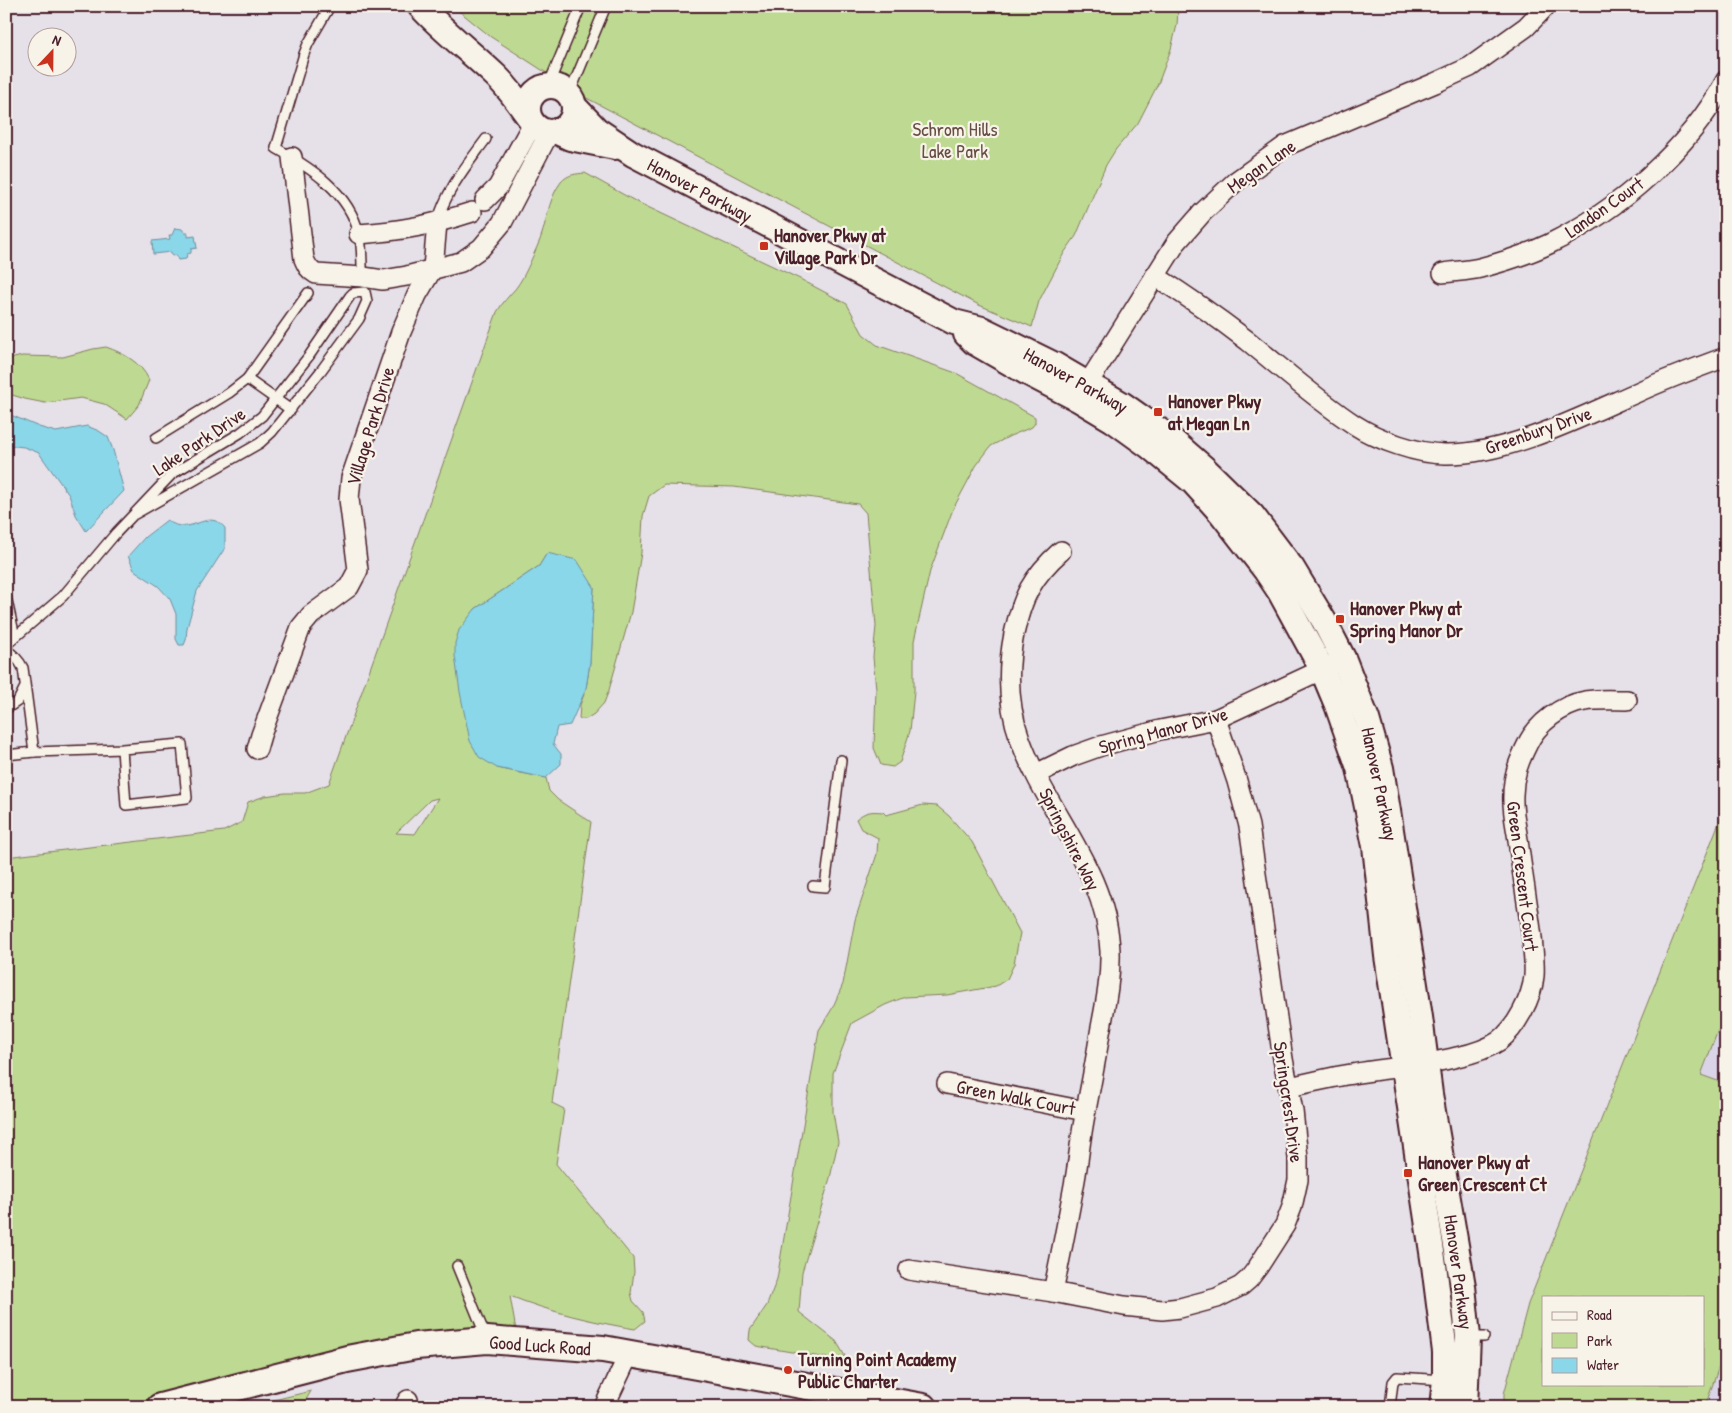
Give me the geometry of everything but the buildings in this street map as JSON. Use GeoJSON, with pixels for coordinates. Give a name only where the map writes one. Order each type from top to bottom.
{"type":"FeatureCollection","features":[{"type":"Feature","properties":{"kind":"main road","name":"Good Luck Road"},"geometry":{"type":"LineString","coordinates":[[160,1407],[347,1359],[395,1349],[487,1340],[603,1349],[923,1407]]}},
{"type":"Feature","properties":{"kind":"street","name":"Hanover Parkway"},"geometry":{"type":"LineString","coordinates":[[420,6],[507,89],[542,126],[570,138],[613,146],[633,154]]}},
{"type":"Feature","properties":{"kind":"street","name":"Megan Lane"},"geometry":{"type":"LineString","coordinates":[[1082,391],[1176,243],[1203,212],[1235,182],[1259,163],[1292,143],[1470,67],[1526,26],[1546,6]]}},
{"type":"Feature","properties":{"kind":"street","name":"Hanover Parkway"},"geometry":{"type":"LineString","coordinates":[[476,59],[510,76],[558,94],[597,130],[633,154],[954,322],[982,329],[1082,391],[1113,420],[1149,446],[1193,482],[1221,513],[1266,571],[1280,592],[1322,669],[1337,704],[1359,768],[1375,846],[1387,956],[1415,1066],[1430,1094],[1463,1286],[1476,1337],[1442,1407]]}},
{"type":"Feature","properties":{"kind":"street","name":"Landon Court"},"geometry":{"type":"LineString","coordinates":[[1443,273],[1478,269],[1540,248],[1607,210],[1638,187],[1685,139],[1705,113],[1726,80]]}},
{"type":"Feature","properties":{"kind":"street"},"geometry":{"type":"LineString","coordinates":[[535,91],[558,94],[573,115],[563,128],[542,126],[527,107],[530,99],[535,91]]}},
{"type":"Feature","properties":{"kind":"street"},"geometry":{"type":"LineString","coordinates":[[292,157],[306,266],[316,274],[364,284],[407,276],[461,262],[481,248],[502,223],[542,126]]}},
{"type":"Feature","properties":{"kind":"street"},"geometry":{"type":"LineString","coordinates":[[359,234],[394,232],[437,223],[478,206],[498,187],[542,126]]}},
{"type":"Feature","properties":{"kind":"street"},"geometry":{"type":"LineString","coordinates":[[433,268],[437,223]]}},
{"type":"Feature","properties":{"kind":"street","name":"Village Park Drive"},"geometry":{"type":"LineString","coordinates":[[257,749],[301,627],[311,615],[349,587],[355,577],[358,564],[349,500],[351,478],[401,332],[417,294],[433,268]]}},
{"type":"Feature","properties":{"kind":"street","name":"Greenbury Drive"},"geometry":{"type":"LineString","coordinates":[[1155,276],[1190,298],[1318,400],[1357,427],[1378,437],[1410,448],[1429,452],[1444,454],[1488,450],[1520,440],[1726,357]]}},
{"type":"Feature","properties":{"kind":"street","name":"Hanover Parkway"},"geometry":{"type":"LineString","coordinates":[[1082,391],[1122,404],[1166,435],[1204,468],[1252,515],[1292,568],[1324,621],[1344,660],[1367,718],[1380,768],[1415,1066],[1434,1265],[1445,1352],[1465,1407]]}},
{"type":"Feature","properties":{"kind":"street","name":"Springshire Way"},"geometry":{"type":"LineString","coordinates":[[1053,1292],[1070,1209],[1085,1111],[1093,1080],[1107,998],[1110,950],[1098,892],[1084,860],[1036,774],[1019,737],[1012,710],[1009,657],[1018,616],[1032,582],[1041,569],[1061,551]]}},
{"type":"Feature","properties":{"kind":"street","name":"Spring Manor Drive"},"geometry":{"type":"LineString","coordinates":[[1036,774],[1073,756],[1101,746],[1160,730],[1216,719],[1344,660]]}},
{"type":"Feature","properties":{"kind":"street","name":"Green Crescent Court"},"geometry":{"type":"LineString","coordinates":[[1289,1087],[1352,1074],[1415,1066],[1472,1054],[1488,1048],[1500,1040],[1518,1020],[1531,991],[1534,966],[1513,798],[1517,765],[1528,741],[1541,725],[1552,716],[1569,706],[1583,701],[1598,699],[1627,700]]}},
{"type":"Feature","properties":{"kind":"street","name":"Springcrest Drive"},"geometry":{"type":"LineString","coordinates":[[910,1270],[1053,1292],[1099,1302],[1162,1310],[1194,1305],[1217,1298],[1241,1286],[1249,1279],[1285,1226],[1295,1197],[1298,1180],[1298,1158],[1289,1087],[1283,1059],[1249,826],[1237,781],[1216,719]]}},
{"type":"Feature","properties":{"kind":"street","name":"Green Walk Court"},"geometry":{"type":"LineString","coordinates":[[947,1084],[1085,1111]]}},
{"type":"Feature","properties":{"kind":"street"},"geometry":{"type":"LineString","coordinates":[[604,1407],[629,1354]]}},
{"type":"Feature","properties":{"kind":"lane"},"geometry":{"type":"LineString","coordinates":[[135,514],[260,443],[272,432],[291,410],[359,319],[367,301],[359,234],[348,208],[332,186],[315,172],[276,148],[304,54],[330,6]]}},
{"type":"Feature","properties":{"kind":"lane"},"geometry":{"type":"LineString","coordinates":[[558,94],[581,6]]}},
{"type":"Feature","properties":{"kind":"lane"},"geometry":{"type":"LineString","coordinates":[[558,94],[606,6]]}},
{"type":"Feature","properties":{"kind":"lane"},"geometry":{"type":"LineString","coordinates":[[437,223],[445,199],[486,139]]}},
{"type":"Feature","properties":{"kind":"lane","name":"Lake Park Drive"},"geometry":{"type":"LineString","coordinates":[[6,645],[63,596],[116,533],[172,474],[255,424],[309,356],[353,293],[364,284]]}},
{"type":"Feature","properties":{"kind":"lane"},"geometry":{"type":"LineString","coordinates":[[156,438],[229,393],[247,379],[308,293]]}},
{"type":"Feature","properties":{"kind":"lane"},"geometry":{"type":"LineString","coordinates":[[247,379],[291,410]]}},
{"type":"Feature","properties":{"kind":"lane"},"geometry":{"type":"LineString","coordinates":[[6,596],[15,637]]}},
{"type":"Feature","properties":{"kind":"lane"},"geometry":{"type":"LineString","coordinates":[[6,650],[19,660],[23,668],[34,752]]}},
{"type":"Feature","properties":{"kind":"lane"},"geometry":{"type":"LineString","coordinates":[[6,709],[18,701],[24,686]]}},
{"type":"Feature","properties":{"kind":"lane"},"geometry":{"type":"LineString","coordinates":[[6,755],[182,744],[188,798],[126,804],[122,749]]}},
{"type":"Feature","properties":{"kind":"lane"},"geometry":{"type":"LineString","coordinates":[[813,886],[824,887],[841,760]]}},
{"type":"Feature","properties":{"kind":"lane"},"geometry":{"type":"LineString","coordinates":[[457,1266],[487,1340]]}},
{"type":"Feature","properties":{"kind":"lane"},"geometry":{"type":"LineString","coordinates":[[1390,1407],[1393,1382],[1397,1377],[1456,1381]]}},
{"type":"Feature","properties":{"kind":"shaded area"},"geometry":{"type":"Polygon","coordinates":[[[1726,1009],[1726,1084],[1701,1075],[1726,1009]]]}},
{"type":"Feature","properties":{"kind":"shaded area"},"geometry":{"type":"Polygon","coordinates":[[[1726,1346],[1726,1407],[1705,1407],[1709,1396],[1726,1346]]]}},
{"type":"Feature","properties":{"kind":"green space","name":"Schrom Hills Lake Park"},"geometry":{"type":"Polygon","coordinates":[[[453,6],[1177,6],[1178,9],[1177,25],[1171,49],[1158,84],[1138,123],[1116,149],[1106,165],[1076,236],[1064,253],[1039,301],[1032,327],[979,305],[579,94],[491,37],[453,6]]]}},
{"type":"Feature","properties":{"kind":"green space"},"geometry":{"type":"Polygon","coordinates":[[[585,173],[635,201],[800,279],[847,304],[863,334],[877,345],[956,373],[1035,417],[1035,423],[1032,427],[991,446],[976,466],[953,509],[930,571],[914,641],[914,691],[910,731],[900,762],[893,767],[881,765],[874,748],[876,689],[873,657],[876,626],[866,513],[858,504],[734,487],[664,485],[649,496],[643,516],[641,553],[631,612],[609,690],[604,703],[594,714],[586,719],[579,719],[580,705],[586,689],[590,662],[594,587],[547,553],[539,566],[475,609],[497,768],[546,778],[549,791],[558,800],[591,822],[552,1103],[564,1109],[556,1164],[633,1258],[634,1272],[631,1293],[633,1301],[643,1312],[645,1321],[635,1329],[556,1312],[510,1296],[518,1342],[487,1340],[160,1407],[6,1407],[6,857],[224,831],[242,822],[248,802],[265,796],[305,793],[329,784],[497,312],[516,288],[528,268],[540,239],[556,189],[566,177],[585,173]],[[438,798],[430,800],[396,833],[415,834],[438,798]]]}},
{"type":"Feature","properties":{"kind":"green space"},"geometry":{"type":"Polygon","coordinates":[[[106,347],[131,359],[141,368],[149,380],[139,405],[127,419],[104,404],[81,398],[45,403],[6,393],[6,360],[22,356],[63,357],[106,347]]]}},
{"type":"Feature","properties":{"kind":"green space"},"geometry":{"type":"Polygon","coordinates":[[[923,805],[937,806],[949,816],[972,842],[1020,933],[1014,964],[1007,979],[996,986],[947,995],[905,997],[885,1005],[852,1023],[833,1073],[833,1112],[838,1142],[830,1178],[802,1272],[799,1312],[836,1341],[845,1356],[833,1359],[756,1346],[749,1340],[750,1330],[767,1305],[777,1279],[819,1030],[832,1009],[843,984],[855,920],[877,854],[878,838],[861,829],[856,819],[869,812],[883,812],[886,815],[923,805]]]}},
{"type":"Feature","properties":{"kind":"green space"},"geometry":{"type":"Polygon","coordinates":[[[1726,805],[1726,1009],[1701,1075],[1726,1084],[1726,1346],[1705,1407],[1504,1407],[1504,1394],[1528,1304],[1726,805]]]}},
{"type":"Feature","properties":{"kind":"green space"},"geometry":{"type":"Polygon","coordinates":[[[311,1391],[302,1407],[245,1407],[311,1391]]]}},
{"type":"Feature","properties":{"kind":"water"},"geometry":{"type":"Polygon","coordinates":[[[175,228],[182,229],[185,233],[188,233],[188,237],[195,236],[197,248],[191,249],[191,253],[187,254],[186,259],[178,260],[176,255],[172,256],[171,252],[153,254],[152,241],[170,239],[169,235],[172,235],[175,228]]]}},
{"type":"Feature","properties":{"kind":"water"},"geometry":{"type":"Polygon","coordinates":[[[6,413],[56,432],[87,426],[108,437],[124,491],[86,531],[76,515],[69,495],[39,453],[24,447],[6,445],[6,413]]]}},
{"type":"Feature","properties":{"kind":"water"},"geometry":{"type":"Polygon","coordinates":[[[167,520],[176,525],[184,526],[212,520],[225,528],[225,548],[197,591],[184,645],[179,645],[176,639],[176,614],[170,599],[158,586],[134,570],[128,556],[145,537],[167,520]]]}},
{"type":"Feature","properties":{"kind":"water"},"geometry":{"type":"Polygon","coordinates":[[[547,553],[577,560],[594,587],[590,662],[586,689],[570,725],[557,727],[553,744],[561,754],[561,764],[546,778],[497,768],[479,757],[470,741],[460,692],[455,643],[459,630],[475,609],[539,566],[547,553]]]}},
{"type":"Feature","properties":{"kind":"place","name":"Hanover Pkwy at Village Park Dr"},"geometry":{"type":"Point","coordinates":[764,246]}},
{"type":"Feature","properties":{"kind":"place","name":"Hanover Pkwy at Megan Ln"},"geometry":{"type":"Point","coordinates":[1158,412]}},
{"type":"Feature","properties":{"kind":"place","name":"Hanover Pkwy at Spring Manor Dr"},"geometry":{"type":"Point","coordinates":[1340,619]}},
{"type":"Feature","properties":{"kind":"place","name":"Hanover Pkwy at Green Crescent Ct"},"geometry":{"type":"Point","coordinates":[1408,1173]}},
{"type":"Feature","properties":{"kind":"place","name":"Turning Point Academy Public Charter"},"geometry":{"type":"Point","coordinates":[788,1370]}}]}
